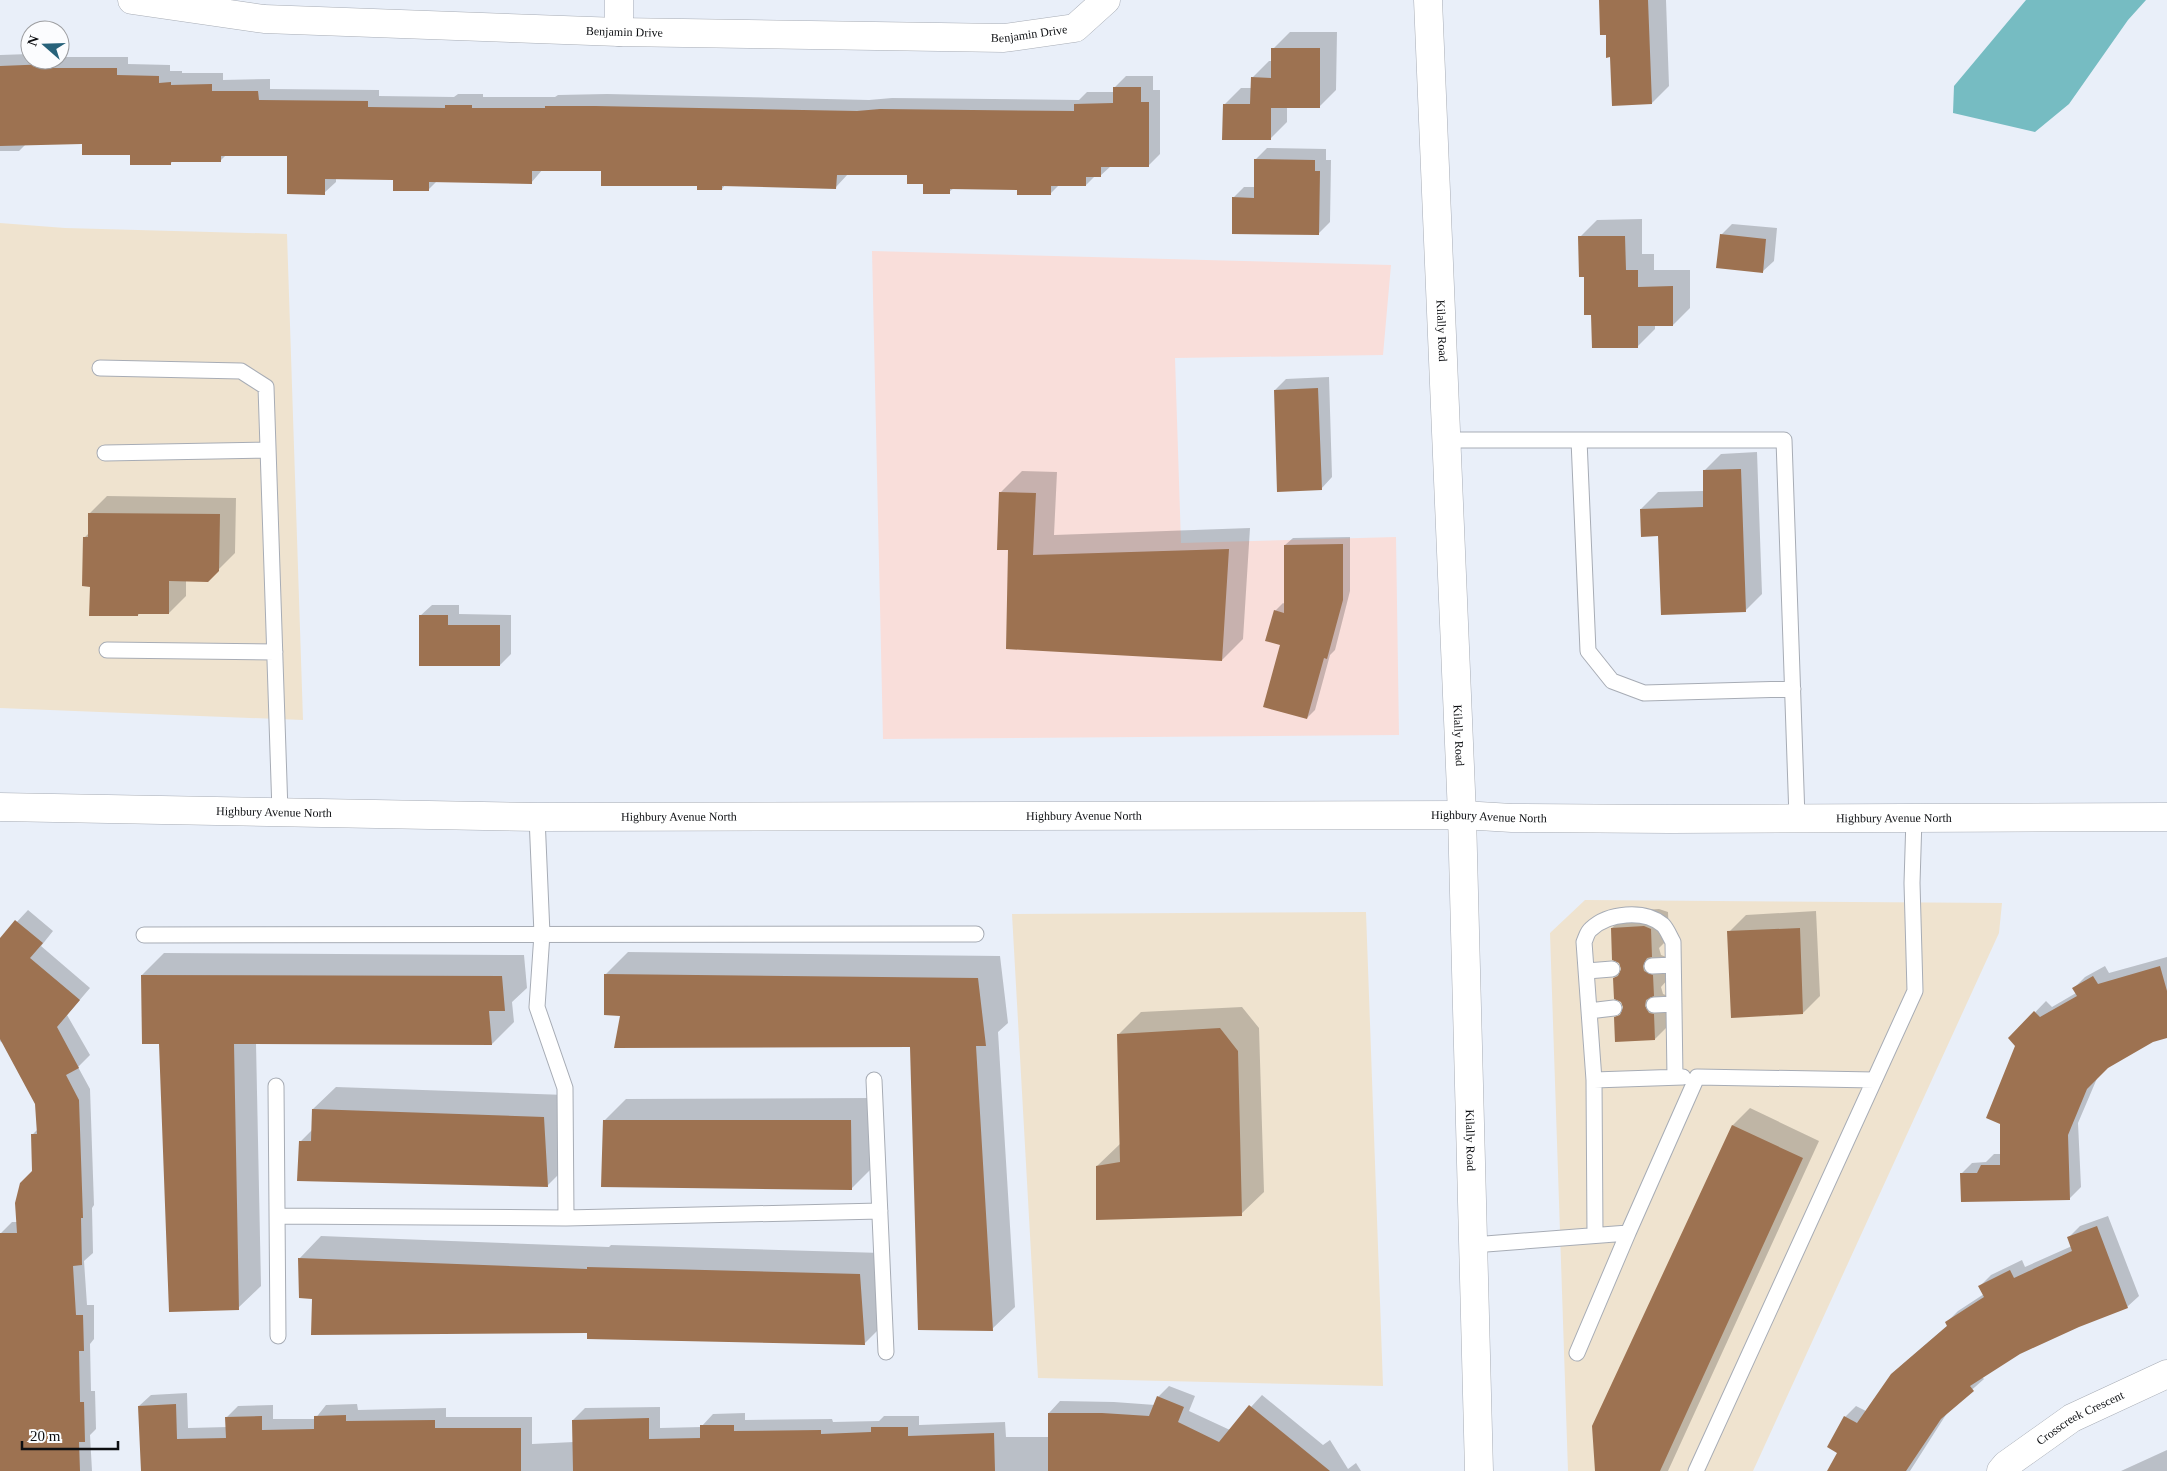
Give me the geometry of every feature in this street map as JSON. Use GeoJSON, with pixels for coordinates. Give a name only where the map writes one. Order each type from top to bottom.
{"type":"FeatureCollection","features":[{"type":"Feature","properties":{"kind":"street","name":"Benjamin Drive"},"geometry":{"type":"LineString","coordinates":[[132,0],[264,19],[620,32],[1004,38],[1074,28],[1106,0]]}},
{"type":"Feature","properties":{"kind":"street"},"geometry":{"type":"LineString","coordinates":[[619,0],[620,32]]}},
{"type":"Feature","properties":{"kind":"street","name":"Kilally Road"},"geometry":{"type":"LineString","coordinates":[[1428,0],[1462,815],[1479,1471]]}},
{"type":"Feature","properties":{"kind":"street","name":"Highbury Avenue North"},"geometry":{"type":"LineString","coordinates":[[0,807],[537,817],[1462,815],[1512,818],[2167,817]]}},
{"type":"Feature","properties":{"kind":"street","name":"Crosscreek Crescent"},"geometry":{"type":"LineString","coordinates":[[2001,1471],[2006,1465],[2072,1418],[2167,1374]]}},
{"type":"Feature","properties":{"kind":"lane"},"geometry":{"type":"LineString","coordinates":[[100,368],[242,371],[266,386],[280,812]]}},
{"type":"Feature","properties":{"kind":"lane"},"geometry":{"type":"LineString","coordinates":[[1446,440],[1784,440],[1797,818]]}},
{"type":"Feature","properties":{"kind":"lane"},"geometry":{"type":"LineString","coordinates":[[1579,440],[1588,651],[1612,681],[1644,693],[1793,689]]}},
{"type":"Feature","properties":{"kind":"lane"},"geometry":{"type":"LineString","coordinates":[[105,453],[268,450]]}},
{"type":"Feature","properties":{"kind":"lane"},"geometry":{"type":"LineString","coordinates":[[107,650],[275,652]]}},
{"type":"Feature","properties":{"kind":"lane"},"geometry":{"type":"LineString","coordinates":[[537,817],[542,934],[537,1007],[565,1088],[566,1218]]}},
{"type":"Feature","properties":{"kind":"lane"},"geometry":{"type":"LineString","coordinates":[[1696,1471],[1915,991],[1912,883],[1914,818]]}},
{"type":"Feature","properties":{"kind":"lane"},"geometry":{"type":"LineString","coordinates":[[1595,1235],[1594,1080],[1584,942],[1589,930],[1608,918],[1627,915],[1649,918],[1664,926],[1673,942],[1675,1077]]}},
{"type":"Feature","properties":{"kind":"lane"},"geometry":{"type":"LineString","coordinates":[[144,935],[976,934]]}},
{"type":"Feature","properties":{"kind":"lane"},"geometry":{"type":"LineString","coordinates":[[1652,966],[1673,965]]}},
{"type":"Feature","properties":{"kind":"lane"},"geometry":{"type":"LineString","coordinates":[[1586,971],[1612,969]]}},
{"type":"Feature","properties":{"kind":"lane"},"geometry":{"type":"LineString","coordinates":[[1654,1005],[1674,1004]]}},
{"type":"Feature","properties":{"kind":"lane"},"geometry":{"type":"LineString","coordinates":[[1589,1011],[1614,1008]]}},
{"type":"Feature","properties":{"kind":"lane"},"geometry":{"type":"LineString","coordinates":[[1594,1080],[1697,1077],[1874,1080]]}},
{"type":"Feature","properties":{"kind":"lane"},"geometry":{"type":"LineString","coordinates":[[1577,1353],[1697,1077]]}},
{"type":"Feature","properties":{"kind":"lane"},"geometry":{"type":"LineString","coordinates":[[874,1080],[886,1352]]}},
{"type":"Feature","properties":{"kind":"lane"},"geometry":{"type":"LineString","coordinates":[[276,1086],[278,1336]]}},
{"type":"Feature","properties":{"kind":"lane"},"geometry":{"type":"LineString","coordinates":[[278,1216],[566,1218],[880,1211]]}},
{"type":"Feature","properties":{"kind":"lane"},"geometry":{"type":"LineString","coordinates":[[1473,1245],[1628,1233]]}},
{"type":"Feature","properties":{"kind":"shaded area"},"geometry":{"type":"Polygon","coordinates":[[[0,223],[65,228],[287,234],[303,720],[0,708],[0,223]]]}},
{"type":"Feature","properties":{"kind":"shaded area"},"geometry":{"type":"Polygon","coordinates":[[[872,251],[1391,265],[1383,355],[1175,358],[1181,543],[1396,537],[1399,735],[883,739],[872,251]]]}},
{"type":"Feature","properties":{"kind":"shaded area"},"geometry":{"type":"Polygon","coordinates":[[[1585,900],[2002,903],[1999,933],[1753,1471],[1568,1471],[1550,933],[1585,900]]]}},
{"type":"Feature","properties":{"kind":"shaded area"},"geometry":{"type":"Polygon","coordinates":[[[1366,912],[1383,1386],[1038,1378],[1012,914],[1366,912]]]}},
{"type":"Feature","properties":{"kind":"water"},"geometry":{"type":"Polygon","coordinates":[[[2026,0],[2146,0],[2128,20],[2069,104],[2035,132],[1953,113],[1954,86],[2026,0]]]}},
{"type":"Feature","properties":{"kind":"building"},"geometry":{"type":"Polygon","coordinates":[[[1599,0],[1648,0],[1652,104],[1612,106],[1610,57],[1606,58],[1606,35],[1600,35],[1599,0]]]}},
{"type":"Feature","properties":{"kind":"building"},"geometry":{"type":"Polygon","coordinates":[[[1271,48],[1320,48],[1320,108],[1271,108],[1271,140],[1222,140],[1223,104],[1250,104],[1251,77],[1271,78],[1271,48]]]}},
{"type":"Feature","properties":{"kind":"building"},"geometry":{"type":"Polygon","coordinates":[[[20,65],[20,70],[117,68],[117,75],[159,76],[159,83],[171,82],[171,85],[212,84],[212,91],[258,91],[259,100],[368,101],[368,107],[445,108],[445,105],[472,105],[472,108],[595,106],[857,111],[880,109],[1074,111],[1074,104],[1113,103],[1113,87],[1141,87],[1141,102],[1149,102],[1149,167],[1101,167],[1101,177],[1086,177],[1086,186],[1051,186],[1051,195],[1017,195],[1017,190],[950,189],[950,194],[923,194],[923,184],[907,184],[907,175],[837,175],[836,189],[722,186],[722,190],[697,190],[697,186],[601,186],[601,171],[532,171],[532,184],[429,182],[429,191],[393,191],[393,180],[325,179],[325,195],[287,194],[287,156],[221,156],[221,162],[171,162],[171,165],[130,165],[130,155],[82,155],[82,144],[0,146],[0,66],[20,65]]]}},
{"type":"Feature","properties":{"kind":"building"},"geometry":{"type":"Polygon","coordinates":[[[1254,159],[1315,160],[1315,171],[1320,171],[1319,235],[1232,234],[1232,197],[1254,198],[1254,159]]]}},
{"type":"Feature","properties":{"kind":"building"},"geometry":{"type":"Polygon","coordinates":[[[1720,234],[1766,239],[1763,273],[1716,268],[1720,234]]]}},
{"type":"Feature","properties":{"kind":"building"},"geometry":{"type":"Polygon","coordinates":[[[1578,236],[1625,236],[1626,270],[1638,270],[1638,287],[1673,286],[1673,326],[1638,326],[1638,348],[1592,348],[1591,315],[1584,315],[1584,277],[1579,277],[1578,236]]]}},
{"type":"Feature","properties":{"kind":"building"},"geometry":{"type":"Polygon","coordinates":[[[1318,388],[1322,490],[1277,492],[1274,390],[1318,388]]]}},
{"type":"Feature","properties":{"kind":"building"},"geometry":{"type":"Polygon","coordinates":[[[1741,469],[1746,612],[1661,615],[1658,536],[1641,537],[1640,509],[1703,507],[1703,470],[1741,469]]]}},
{"type":"Feature","properties":{"kind":"building"},"geometry":{"type":"Polygon","coordinates":[[[999,492],[1036,493],[1033,555],[1229,549],[1222,661],[1006,649],[1008,550],[997,550],[999,492]]]}},
{"type":"Feature","properties":{"kind":"building"},"geometry":{"type":"Polygon","coordinates":[[[88,513],[220,514],[219,571],[208,582],[169,581],[169,614],[89,616],[90,587],[82,586],[83,537],[88,537],[88,513]]]}},
{"type":"Feature","properties":{"kind":"building"},"geometry":{"type":"Polygon","coordinates":[[[1343,544],[1343,600],[1327,659],[1324,658],[1307,719],[1263,707],[1280,645],[1265,641],[1274,610],[1284,613],[1284,545],[1343,544]]]}},
{"type":"Feature","properties":{"kind":"building"},"geometry":{"type":"Polygon","coordinates":[[[419,615],[448,615],[448,625],[500,625],[500,666],[419,666],[419,615]]]}},
{"type":"Feature","properties":{"kind":"building"},"geometry":{"type":"Polygon","coordinates":[[[15,920],[43,943],[30,958],[80,1000],[57,1027],[79,1068],[66,1075],[79,1100],[83,1218],[81,1218],[82,1265],[73,1266],[76,1315],[83,1315],[84,1351],[79,1351],[80,1402],[84,1402],[85,1442],[79,1442],[80,1471],[0,1471],[0,1233],[17,1233],[15,1203],[20,1183],[32,1171],[31,1134],[37,1134],[35,1104],[0,1039],[0,938],[15,920]]]}},
{"type":"Feature","properties":{"kind":"building"},"geometry":{"type":"Polygon","coordinates":[[[1644,926],[1651,929],[1652,957],[1647,958],[1643,966],[1644,971],[1653,975],[1654,996],[1646,1000],[1645,1006],[1649,1013],[1654,1014],[1655,1040],[1615,1042],[1614,1017],[1620,1015],[1623,1007],[1621,1002],[1614,999],[1613,978],[1618,976],[1621,969],[1619,963],[1612,960],[1611,928],[1644,926]]]}},
{"type":"Feature","properties":{"kind":"building"},"geometry":{"type":"Polygon","coordinates":[[[1800,928],[1803,1014],[1731,1018],[1727,931],[1800,928]]]}},
{"type":"Feature","properties":{"kind":"building"},"geometry":{"type":"Polygon","coordinates":[[[2160,966],[2167,991],[2167,1038],[2153,1042],[2108,1068],[2087,1089],[2068,1135],[2070,1200],[1961,1202],[1960,1173],[1977,1173],[1981,1165],[2000,1165],[2000,1124],[1986,1118],[2015,1046],[2008,1038],[2034,1011],[2040,1017],[2077,996],[2072,988],[2093,976],[2098,984],[2160,966]]]}},
{"type":"Feature","properties":{"kind":"building"},"geometry":{"type":"Polygon","coordinates":[[[604,974],[978,978],[986,1046],[976,1046],[993,1331],[918,1330],[910,1047],[614,1048],[620,1016],[604,1015],[604,974]]]}},
{"type":"Feature","properties":{"kind":"building"},"geometry":{"type":"Polygon","coordinates":[[[141,975],[502,976],[505,1011],[489,1011],[492,1045],[234,1044],[239,1310],[169,1312],[159,1044],[142,1044],[141,975]]]}},
{"type":"Feature","properties":{"kind":"building"},"geometry":{"type":"Polygon","coordinates":[[[1220,1028],[1238,1051],[1242,1216],[1096,1220],[1096,1166],[1120,1162],[1117,1034],[1220,1028]]]}},
{"type":"Feature","properties":{"kind":"building"},"geometry":{"type":"Polygon","coordinates":[[[312,1109],[544,1117],[548,1187],[297,1181],[299,1141],[311,1141],[312,1109]]]}},
{"type":"Feature","properties":{"kind":"building"},"geometry":{"type":"Polygon","coordinates":[[[603,1120],[851,1120],[852,1190],[601,1187],[603,1120]]]}},
{"type":"Feature","properties":{"kind":"building"},"geometry":{"type":"Polygon","coordinates":[[[1732,1125],[1803,1158],[1660,1471],[1595,1471],[1592,1426],[1732,1125]]]}},
{"type":"Feature","properties":{"kind":"building"},"geometry":{"type":"Polygon","coordinates":[[[2097,1226],[2128,1308],[2079,1327],[2020,1354],[1970,1386],[1974,1391],[1941,1419],[1906,1471],[1827,1471],[1837,1453],[1827,1447],[1844,1416],[1857,1423],[1891,1374],[1947,1326],[1945,1322],[1984,1297],[1978,1286],[2010,1270],[2014,1278],[2072,1251],[2067,1237],[2097,1226]]]}},
{"type":"Feature","properties":{"kind":"building"},"geometry":{"type":"Polygon","coordinates":[[[298,1258],[587,1269],[587,1267],[860,1274],[865,1345],[587,1339],[587,1333],[311,1335],[312,1299],[299,1298],[298,1258]]]}},
{"type":"Feature","properties":{"kind":"building"},"geometry":{"type":"Polygon","coordinates":[[[1157,1396],[1184,1407],[1178,1422],[1219,1442],[1249,1405],[1330,1471],[1048,1471],[1048,1413],[1102,1413],[1149,1416],[1157,1396]]]}},
{"type":"Feature","properties":{"kind":"building"},"geometry":{"type":"Polygon","coordinates":[[[176,1404],[177,1439],[226,1438],[225,1417],[262,1416],[262,1430],[314,1429],[314,1416],[346,1415],[346,1421],[435,1420],[435,1428],[521,1428],[521,1471],[141,1471],[138,1406],[176,1404]]]}},
{"type":"Feature","properties":{"kind":"building"},"geometry":{"type":"Polygon","coordinates":[[[649,1418],[649,1439],[700,1438],[700,1425],[734,1425],[734,1431],[821,1430],[821,1434],[871,1432],[871,1427],[908,1427],[908,1436],[994,1433],[995,1471],[573,1471],[572,1420],[649,1418]]]}}]}
